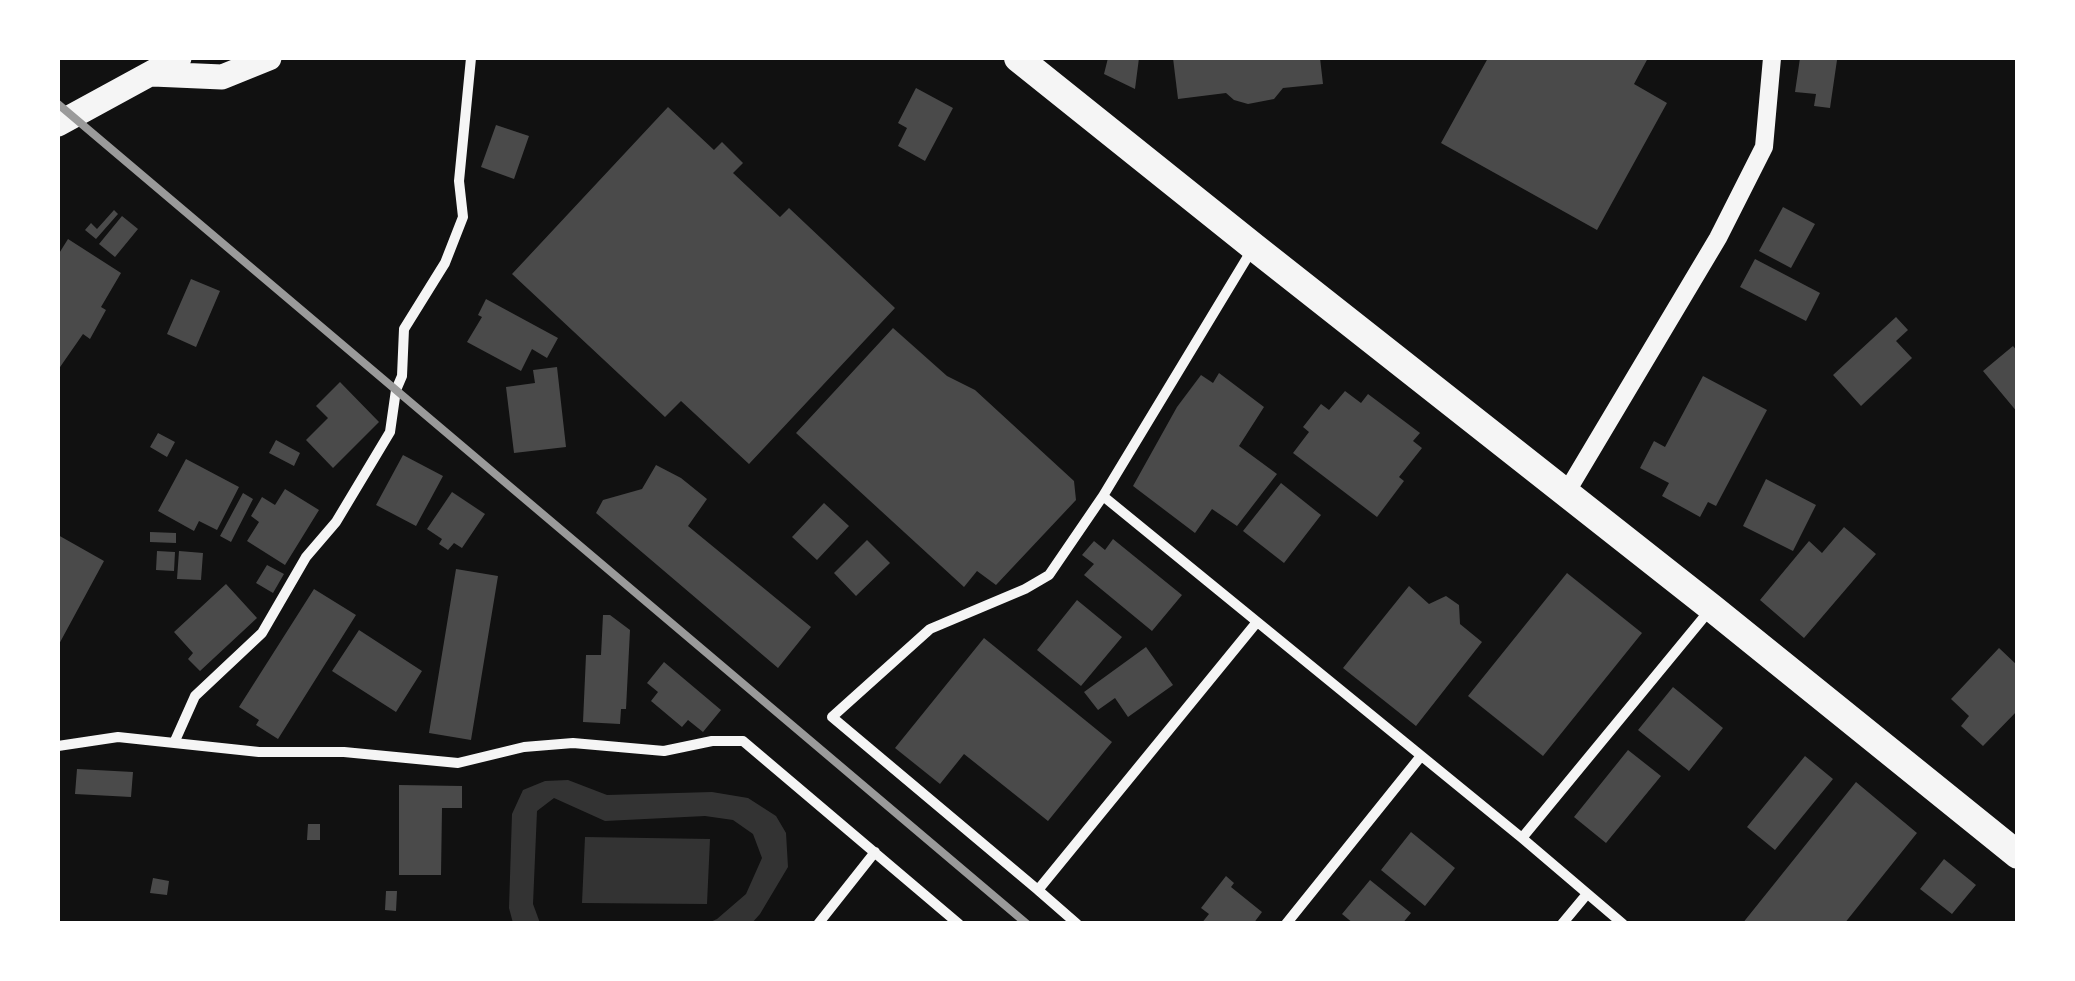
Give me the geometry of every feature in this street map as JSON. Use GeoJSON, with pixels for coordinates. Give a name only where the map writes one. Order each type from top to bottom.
{"type":"FeatureCollection","features":[{"type":"Feature","properties":{"kind":"highway"},"geometry":{"type":"LineString","coordinates":[[1018,58],[2018,855]]}},
{"type":"Feature","properties":{"kind":"main road"},"geometry":{"type":"LineString","coordinates":[[58,124],[152,65],[179,58]]}},
{"type":"Feature","properties":{"kind":"main road"},"geometry":{"type":"LineString","coordinates":[[152,65],[222,76],[269,58]]}},
{"type":"Feature","properties":{"kind":"street"},"geometry":{"type":"LineString","coordinates":[[174,743],[196,696],[262,633],[306,556],[336,522],[390,432],[402,376],[404,329],[445,263],[463,217],[459,181],[470,58]]}},
{"type":"Feature","properties":{"kind":"street"},"geometry":{"type":"LineString","coordinates":[[1566,493],[1718,238],[1764,147],[1772,58]]}},
{"type":"Feature","properties":{"kind":"street"},"geometry":{"type":"LineString","coordinates":[[1077,924],[832,716],[930,630],[1049,575],[1102,496],[1254,247]]}},
{"type":"Feature","properties":{"kind":"street"},"geometry":{"type":"LineString","coordinates":[[1102,496],[1623,924]]}},
{"type":"Feature","properties":{"kind":"street"},"geometry":{"type":"LineString","coordinates":[[1522,838],[1712,608]]}},
{"type":"Feature","properties":{"kind":"street"},"geometry":{"type":"LineString","coordinates":[[1038,890],[1256,622]]}},
{"type":"Feature","properties":{"kind":"street"},"geometry":{"type":"LineString","coordinates":[[58,746],[118,737],[259,752],[362,754],[458,763],[524,747],[573,744],[664,751],[712,741],[744,740],[959,924]]}},
{"type":"Feature","properties":{"kind":"street"},"geometry":{"type":"LineString","coordinates":[[1286,924],[1421,756]]}},
{"type":"Feature","properties":{"kind":"street"},"geometry":{"type":"LineString","coordinates":[[818,924],[875,852]]}},
{"type":"Feature","properties":{"kind":"street"},"geometry":{"type":"LineString","coordinates":[[1562,924],[1586,894]]}},
{"type":"Feature","properties":{"kind":"shaded area"},"geometry":{"type":"Polygon","coordinates":[[[568,780],[607,795],[712,792],[748,798],[776,816],[786,833],[788,867],[752,923],[708,923],[746,894],[762,858],[753,834],[733,820],[705,816],[605,821],[554,798],[537,811],[533,904],[540,923],[513,923],[509,908],[512,814],[523,790],[545,781],[568,780]]]}},
{"type":"Feature","properties":{"kind":"shaded area"},"geometry":{"type":"Polygon","coordinates":[[[585,837],[710,839],[707,904],[582,903],[585,837]]]}},
{"type":"Feature","properties":{"kind":"building"},"geometry":{"type":"Polygon","coordinates":[[[1108,58],[1139,58],[1135,89],[1104,74],[1108,58]]]}},
{"type":"Feature","properties":{"kind":"building"},"geometry":{"type":"Polygon","coordinates":[[[1173,58],[1320,58],[1323,84],[1283,88],[1274,99],[1248,104],[1226,93],[1178,99],[1173,58]]]}},
{"type":"Feature","properties":{"kind":"building"},"geometry":{"type":"Polygon","coordinates":[[[1488,58],[1648,58],[1634,84],[1667,103],[1597,230],[1441,143],[1488,58]]]}},
{"type":"Feature","properties":{"kind":"building"},"geometry":{"type":"Polygon","coordinates":[[[1800,58],[1837,60],[1830,108],[1814,106],[1816,94],[1795,92],[1800,58]]]}},
{"type":"Feature","properties":{"kind":"building"},"geometry":{"type":"Polygon","coordinates":[[[916,88],[953,108],[925,161],[898,146],[907,128],[898,123],[916,88]]]}},
{"type":"Feature","properties":{"kind":"building"},"geometry":{"type":"Polygon","coordinates":[[[668,107],[714,150],[722,142],[743,163],[733,173],[780,217],[789,208],[895,308],[749,464],[681,401],[665,417],[512,274],[668,107]]]}},
{"type":"Feature","properties":{"kind":"building"},"geometry":{"type":"Polygon","coordinates":[[[496,125],[529,136],[514,179],[481,167],[496,125]]]}},
{"type":"Feature","properties":{"kind":"building"},"geometry":{"type":"Polygon","coordinates":[[[1783,207],[1815,224],[1791,268],[1759,251],[1783,207]]]}},
{"type":"Feature","properties":{"kind":"building"},"geometry":{"type":"Polygon","coordinates":[[[114,210],[118,214],[96,239],[85,230],[91,223],[97,229],[114,210]]]}},
{"type":"Feature","properties":{"kind":"building"},"geometry":{"type":"Polygon","coordinates":[[[122,216],[138,229],[115,257],[99,244],[122,216]]]}},
{"type":"Feature","properties":{"kind":"building"},"geometry":{"type":"Polygon","coordinates":[[[68,239],[121,273],[101,307],[106,310],[90,339],[83,334],[58,370],[58,255],[68,239]]]}},
{"type":"Feature","properties":{"kind":"building"},"geometry":{"type":"Polygon","coordinates":[[[1755,259],[1820,293],[1806,321],[1740,287],[1755,259]]]}},
{"type":"Feature","properties":{"kind":"building"},"geometry":{"type":"Polygon","coordinates":[[[191,279],[220,291],[196,347],[167,334],[191,279]]]}},
{"type":"Feature","properties":{"kind":"building"},"geometry":{"type":"Polygon","coordinates":[[[486,299],[558,338],[547,358],[532,349],[521,371],[467,342],[482,317],[478,315],[486,299]]]}},
{"type":"Feature","properties":{"kind":"building"},"geometry":{"type":"Polygon","coordinates":[[[1896,317],[1908,330],[1896,341],[1912,358],[1861,406],[1833,375],[1896,317]]]}},
{"type":"Feature","properties":{"kind":"building"},"geometry":{"type":"Polygon","coordinates":[[[893,328],[947,376],[975,390],[1074,481],[1076,500],[996,585],[977,571],[964,587],[796,433],[893,328]]]}},
{"type":"Feature","properties":{"kind":"building"},"geometry":{"type":"Polygon","coordinates":[[[2013,346],[2018,352],[2018,413],[1983,371],[2013,346]]]}},
{"type":"Feature","properties":{"kind":"building"},"geometry":{"type":"Polygon","coordinates":[[[557,367],[566,447],[514,453],[506,387],[535,383],[533,370],[557,367]]]}},
{"type":"Feature","properties":{"kind":"building"},"geometry":{"type":"Polygon","coordinates":[[[1219,373],[1264,407],[1239,446],[1277,474],[1237,526],[1212,509],[1195,533],[1133,486],[1177,407],[1201,375],[1213,383],[1219,373]]]}},
{"type":"Feature","properties":{"kind":"building"},"geometry":{"type":"Polygon","coordinates":[[[1703,376],[1767,410],[1716,506],[1708,502],[1700,517],[1662,496],[1669,483],[1640,468],[1654,441],[1665,447],[1703,376]]]}},
{"type":"Feature","properties":{"kind":"building"},"geometry":{"type":"Polygon","coordinates":[[[340,382],[379,422],[333,468],[306,440],[328,418],[316,406],[340,382]]]}},
{"type":"Feature","properties":{"kind":"building"},"geometry":{"type":"Polygon","coordinates":[[[1345,391],[1361,403],[1368,394],[1420,433],[1413,441],[1422,448],[1399,477],[1404,481],[1377,517],[1293,453],[1309,432],[1303,427],[1321,404],[1329,410],[1345,391]]]}},
{"type":"Feature","properties":{"kind":"building"},"geometry":{"type":"Polygon","coordinates":[[[158,433],[175,442],[167,457],[150,447],[158,433]]]}},
{"type":"Feature","properties":{"kind":"building"},"geometry":{"type":"Polygon","coordinates":[[[276,440],[300,453],[294,466],[269,453],[276,440]]]}},
{"type":"Feature","properties":{"kind":"building"},"geometry":{"type":"Polygon","coordinates":[[[403,455],[443,476],[416,526],[376,505],[403,455]]]}},
{"type":"Feature","properties":{"kind":"building"},"geometry":{"type":"Polygon","coordinates":[[[186,459],[239,487],[217,530],[199,521],[194,531],[158,511],[186,459]]]}},
{"type":"Feature","properties":{"kind":"building"},"geometry":{"type":"Polygon","coordinates":[[[656,465],[681,478],[707,499],[688,526],[811,627],[778,668],[596,513],[603,500],[642,489],[656,465]]]}},
{"type":"Feature","properties":{"kind":"building"},"geometry":{"type":"Polygon","coordinates":[[[1766,479],[1816,505],[1793,551],[1743,526],[1766,479]]]}},
{"type":"Feature","properties":{"kind":"building"},"geometry":{"type":"Polygon","coordinates":[[[1281,483],[1321,515],[1284,563],[1243,531],[1281,483]]]}},
{"type":"Feature","properties":{"kind":"building"},"geometry":{"type":"Polygon","coordinates":[[[285,489],[319,510],[285,565],[247,541],[259,522],[251,516],[262,497],[275,505],[285,489]]]}},
{"type":"Feature","properties":{"kind":"building"},"geometry":{"type":"Polygon","coordinates":[[[452,492],[485,514],[462,548],[454,543],[448,550],[439,544],[442,539],[427,529],[452,492]]]}},
{"type":"Feature","properties":{"kind":"building"},"geometry":{"type":"Polygon","coordinates":[[[243,493],[253,499],[231,542],[220,536],[243,493]]]}},
{"type":"Feature","properties":{"kind":"building"},"geometry":{"type":"Polygon","coordinates":[[[824,503],[849,526],[817,560],[792,537],[824,503]]]}},
{"type":"Feature","properties":{"kind":"building"},"geometry":{"type":"Polygon","coordinates":[[[1844,527],[1876,554],[1804,638],[1760,600],[1809,541],[1822,553],[1844,527]]]}},
{"type":"Feature","properties":{"kind":"building"},"geometry":{"type":"Polygon","coordinates":[[[150,532],[176,533],[176,543],[150,542],[150,532]]]}},
{"type":"Feature","properties":{"kind":"building"},"geometry":{"type":"Polygon","coordinates":[[[58,535],[104,561],[58,646],[58,535]]]}},
{"type":"Feature","properties":{"kind":"building"},"geometry":{"type":"Polygon","coordinates":[[[1113,539],[1182,595],[1152,631],[1084,575],[1094,564],[1082,555],[1094,541],[1105,550],[1113,539]]]}},
{"type":"Feature","properties":{"kind":"building"},"geometry":{"type":"Polygon","coordinates":[[[867,540],[890,563],[856,596],[834,573],[867,540]]]}},
{"type":"Feature","properties":{"kind":"building"},"geometry":{"type":"Polygon","coordinates":[[[157,551],[175,552],[174,571],[156,570],[157,551]]]}},
{"type":"Feature","properties":{"kind":"building"},"geometry":{"type":"Polygon","coordinates":[[[179,551],[203,553],[201,580],[177,579],[179,551]]]}},
{"type":"Feature","properties":{"kind":"building"},"geometry":{"type":"Polygon","coordinates":[[[267,565],[284,574],[273,593],[256,583],[267,565]]]}},
{"type":"Feature","properties":{"kind":"building"},"geometry":{"type":"Polygon","coordinates":[[[456,569],[498,576],[471,740],[429,733],[456,569]]]}},
{"type":"Feature","properties":{"kind":"building"},"geometry":{"type":"Polygon","coordinates":[[[1567,573],[1642,633],[1543,756],[1468,696],[1567,573]]]}},
{"type":"Feature","properties":{"kind":"building"},"geometry":{"type":"Polygon","coordinates":[[[226,584],[257,618],[200,671],[188,659],[193,653],[174,632],[226,584]]]}},
{"type":"Feature","properties":{"kind":"building"},"geometry":{"type":"Polygon","coordinates":[[[1409,586],[1429,604],[1446,596],[1459,605],[1460,624],[1482,642],[1416,726],[1343,668],[1409,586]]]}},
{"type":"Feature","properties":{"kind":"building"},"geometry":{"type":"Polygon","coordinates":[[[314,589],[356,615],[278,739],[256,725],[259,720],[239,707],[314,589]]]}},
{"type":"Feature","properties":{"kind":"building"},"geometry":{"type":"Polygon","coordinates":[[[1077,600],[1122,637],[1081,686],[1037,650],[1077,600]]]}},
{"type":"Feature","properties":{"kind":"building"},"geometry":{"type":"Polygon","coordinates":[[[603,615],[610,615],[630,630],[626,709],[621,709],[620,724],[583,722],[586,655],[601,655],[603,615]]]}},
{"type":"Feature","properties":{"kind":"building"},"geometry":{"type":"Polygon","coordinates":[[[359,630],[422,671],[396,712],[332,671],[359,630]]]}},
{"type":"Feature","properties":{"kind":"building"},"geometry":{"type":"Polygon","coordinates":[[[984,638],[1112,742],[1048,821],[964,754],[940,784],[895,748],[984,638]]]}},
{"type":"Feature","properties":{"kind":"building"},"geometry":{"type":"Polygon","coordinates":[[[1146,647],[1173,685],[1128,717],[1115,698],[1098,710],[1084,692],[1146,647]]]}},
{"type":"Feature","properties":{"kind":"building"},"geometry":{"type":"Polygon","coordinates":[[[1999,648],[2018,666],[2018,710],[1983,746],[1961,726],[1969,716],[1951,699],[1999,648]]]}},
{"type":"Feature","properties":{"kind":"building"},"geometry":{"type":"Polygon","coordinates":[[[664,662],[721,710],[703,732],[688,720],[682,727],[651,701],[658,692],[647,683],[664,662]]]}},
{"type":"Feature","properties":{"kind":"building"},"geometry":{"type":"Polygon","coordinates":[[[1673,687],[1723,728],[1689,771],[1638,730],[1673,687]]]}},
{"type":"Feature","properties":{"kind":"building"},"geometry":{"type":"Polygon","coordinates":[[[1628,750],[1661,776],[1606,843],[1574,817],[1628,750]]]}},
{"type":"Feature","properties":{"kind":"building"},"geometry":{"type":"Polygon","coordinates":[[[1805,756],[1833,779],[1775,850],[1747,827],[1805,756]]]}},
{"type":"Feature","properties":{"kind":"building"},"geometry":{"type":"Polygon","coordinates":[[[77,769],[133,772],[131,797],[75,794],[77,769]]]}},
{"type":"Feature","properties":{"kind":"building"},"geometry":{"type":"Polygon","coordinates":[[[1856,782],[1917,833],[1844,924],[1742,924],[1856,782]]]}},
{"type":"Feature","properties":{"kind":"building"},"geometry":{"type":"Polygon","coordinates":[[[399,785],[462,786],[462,808],[442,808],[441,875],[399,875],[399,785]]]}},
{"type":"Feature","properties":{"kind":"building"},"geometry":{"type":"Polygon","coordinates":[[[308,824],[320,824],[320,840],[307,840],[308,824]]]}},
{"type":"Feature","properties":{"kind":"building"},"geometry":{"type":"Polygon","coordinates":[[[1411,832],[1455,868],[1425,906],[1381,870],[1411,832]]]}},
{"type":"Feature","properties":{"kind":"building"},"geometry":{"type":"Polygon","coordinates":[[[1944,859],[1976,885],[1952,914],[1920,889],[1944,859]]]}},
{"type":"Feature","properties":{"kind":"building"},"geometry":{"type":"Polygon","coordinates":[[[1226,876],[1234,883],[1231,887],[1262,912],[1253,924],[1201,924],[1209,914],[1201,908],[1226,876]]]}},
{"type":"Feature","properties":{"kind":"building"},"geometry":{"type":"Polygon","coordinates":[[[153,878],[169,881],[167,895],[150,893],[153,878]]]}},
{"type":"Feature","properties":{"kind":"building"},"geometry":{"type":"Polygon","coordinates":[[[1370,880],[1411,913],[1402,924],[1354,924],[1342,914],[1370,880]]]}},
{"type":"Feature","properties":{"kind":"building"},"geometry":{"type":"Polygon","coordinates":[[[386,891],[397,891],[396,911],[385,910],[386,891]]]}},
{"type":"Feature","properties":{"kind":"railway"},"geometry":{"type":"LineString","coordinates":[[58,104],[1027,924]]}}]}
